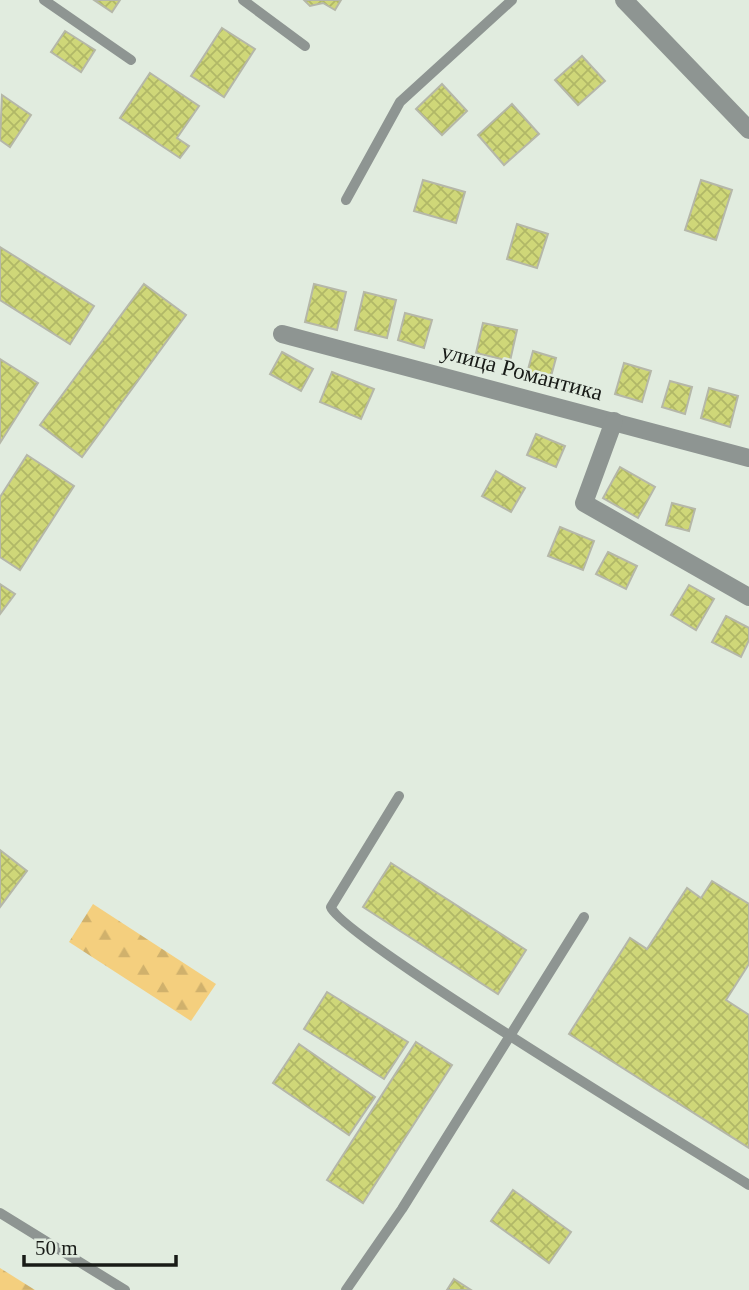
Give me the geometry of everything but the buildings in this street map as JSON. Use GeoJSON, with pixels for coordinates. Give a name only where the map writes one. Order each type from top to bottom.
{"type":"FeatureCollection","features":[{"type":"Feature","properties":{"kind":"street"},"geometry":{"type":"LineString","coordinates":[[624,0],[749,130]]}},
{"type":"Feature","properties":{"kind":"street","name":"улица Романтика"},"geometry":{"type":"LineString","coordinates":[[282,334],[749,458]]}},
{"type":"Feature","properties":{"kind":"street"},"geometry":{"type":"LineString","coordinates":[[614,421],[584,503],[749,597]]}},
{"type":"Feature","properties":{"kind":"lane"},"geometry":{"type":"LineString","coordinates":[[44,0],[131,60]]}},
{"type":"Feature","properties":{"kind":"lane"},"geometry":{"type":"LineString","coordinates":[[243,0],[305,46]]}},
{"type":"Feature","properties":{"kind":"lane"},"geometry":{"type":"LineString","coordinates":[[346,200],[400,102],[512,0]]}},
{"type":"Feature","properties":{"kind":"lane"},"geometry":{"type":"LineString","coordinates":[[399,796],[331,907],[333,915],[361,937],[511,1036],[749,1185]]}},
{"type":"Feature","properties":{"kind":"lane"},"geometry":{"type":"LineString","coordinates":[[346,1290],[402,1209],[584,917]]}},
{"type":"Feature","properties":{"kind":"lane"},"geometry":{"type":"LineString","coordinates":[[0,1213],[125,1290]]}},
{"type":"Feature","properties":{"kind":"green space"},"geometry":{"type":"Polygon","coordinates":[[[93,904],[216,984],[191,1021],[69,942],[93,904]]]}},
{"type":"Feature","properties":{"kind":"green space"},"geometry":{"type":"Polygon","coordinates":[[[0,1268],[35,1290],[0,1290],[0,1268]]]}}]}
